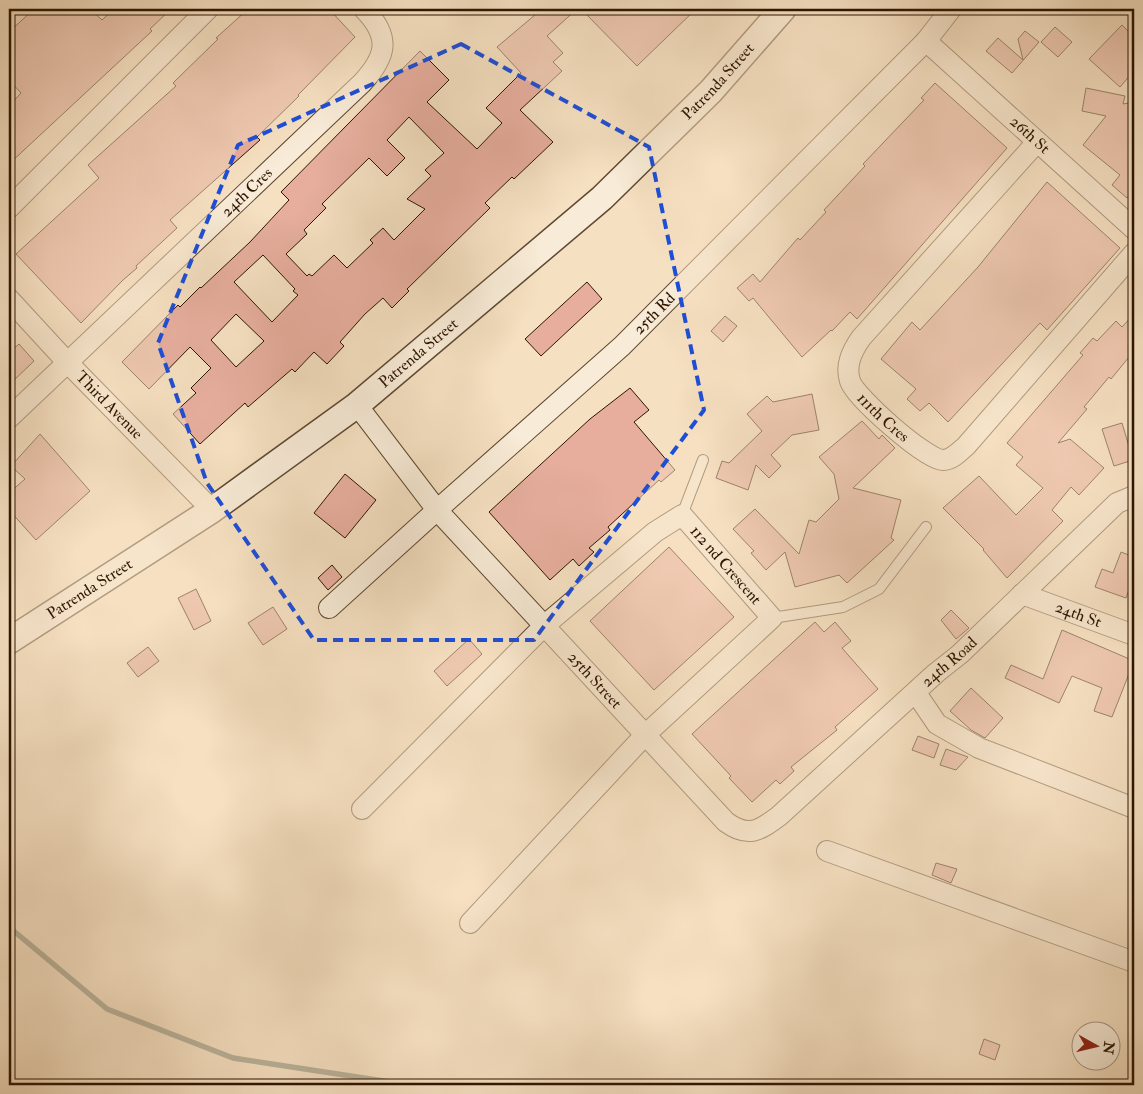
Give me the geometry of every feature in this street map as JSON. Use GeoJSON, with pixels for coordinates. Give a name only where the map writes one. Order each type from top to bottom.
{"type":"FeatureCollection","features":[{"type":"Feature","properties":{"kind":"street"},"geometry":{"type":"LineString","coordinates":[[9,208],[208,9]]}},
{"type":"Feature","properties":{"kind":"street","name":"24th Cres"},"geometry":{"type":"LineString","coordinates":[[9,418],[376,68],[382,54],[383,40],[379,26],[364,9]]}},
{"type":"Feature","properties":{"kind":"street","name":"Patrenda Street"},"geometry":{"type":"LineString","coordinates":[[9,641],[212,510],[357,405],[602,198],[711,91],[783,9]]}},
{"type":"Feature","properties":{"kind":"street","name":"25th Rd"},"geometry":{"type":"LineString","coordinates":[[329,608],[622,346],[926,41],[951,9]]}},
{"type":"Feature","properties":{"kind":"street","name":"26th St"},"geometry":{"type":"LineString","coordinates":[[926,41],[1134,229]]}},
{"type":"Feature","properties":{"kind":"street","name":"111th Cres"},"geometry":{"type":"LineString","coordinates":[[1037,142],[861,338],[853,350],[848,373],[851,383],[860,396],[925,453],[943,460],[953,457],[966,446],[1134,253]]}},
{"type":"Feature","properties":{"kind":"street","name":"Third Avenue"},"geometry":{"type":"LineString","coordinates":[[9,298],[67,362],[212,510]]}},
{"type":"Feature","properties":{"kind":"street"},"geometry":{"type":"LineString","coordinates":[[357,405],[437,510]]}},
{"type":"Feature","properties":{"kind":"street","name":"24th Road"},"geometry":{"type":"LineString","coordinates":[[762,829],[916,693],[936,673],[960,654],[1117,503],[1134,496]]}},
{"type":"Feature","properties":{"kind":"street","name":"25th Street"},"geometry":{"type":"LineString","coordinates":[[437,510],[726,822],[741,830],[762,829]]}},
{"type":"Feature","properties":{"kind":"street","name":"112 nd Crescent"},"geometry":{"type":"LineString","coordinates":[[362,808],[545,625],[655,532],[682,515],[772,618],[645,735],[470,923]]}},
{"type":"Feature","properties":{"kind":"street","name":"24th St"},"geometry":{"type":"LineString","coordinates":[[1022,594],[1134,635]]}},
{"type":"Feature","properties":{"kind":"street"},"geometry":{"type":"LineString","coordinates":[[916,693],[937,724],[979,748],[1134,808]]}},
{"type":"Feature","properties":{"kind":"street"},"geometry":{"type":"LineString","coordinates":[[827,851],[1134,962]]}},
{"type":"Feature","properties":{"kind":"lane"},"geometry":{"type":"LineString","coordinates":[[682,515],[703,460]]}},
{"type":"Feature","properties":{"kind":"lane"},"geometry":{"type":"LineString","coordinates":[[772,618],[843,607],[879,589],[926,527]]}},
{"type":"Feature","properties":{"kind":"highlighted area"},"geometry":{"type":"Polygon","coordinates":[[[461,44],[649,147],[704,410],[534,640],[314,640],[207,483],[158,343],[238,145],[461,44]]]}},
{"type":"Feature","properties":{"kind":"building"},"geometry":{"type":"Polygon","coordinates":[[[34,9],[90,9],[102,20],[114,9],[171,9],[150,29],[152,31],[9,164],[9,106],[21,93],[9,80],[9,32],[34,9]]]}},
{"type":"Feature","properties":{"kind":"building"},"geometry":{"type":"Polygon","coordinates":[[[248,9],[329,9],[355,37],[257,137],[260,140],[170,220],[177,228],[136,266],[137,268],[81,323],[16,254],[99,178],[88,165],[176,86],[173,83],[218,39],[216,38],[248,9]]]}},
{"type":"Feature","properties":{"kind":"building"},"geometry":{"type":"Polygon","coordinates":[[[542,9],[577,9],[547,36],[563,53],[553,62],[562,71],[520,110],[553,142],[485,203],[490,208],[407,289],[409,291],[392,308],[383,298],[365,314],[340,342],[344,346],[327,364],[314,352],[295,372],[292,369],[248,407],[245,403],[200,444],[173,414],[196,393],[191,388],[211,368],[190,347],[149,389],[122,362],[178,305],[180,307],[250,242],[289,200],[281,192],[420,51],[449,80],[427,102],[477,149],[502,123],[486,108],[521,73],[497,47],[542,9]],[[409,117],[387,140],[405,158],[387,176],[369,158],[322,204],[326,208],[304,230],[307,234],[286,254],[307,276],[309,274],[312,276],[334,255],[347,268],[373,243],[370,240],[383,228],[394,240],[425,209],[407,199],[431,176],[425,170],[444,153],[409,117]],[[263,255],[234,282],[272,322],[298,295],[293,291],[295,289],[263,255]],[[236,314],[211,340],[236,367],[264,341],[236,314]]]}},
{"type":"Feature","properties":{"kind":"building"},"geometry":{"type":"Polygon","coordinates":[[[581,9],[696,9],[637,66],[581,9]]]}},
{"type":"Feature","properties":{"kind":"building"},"geometry":{"type":"Polygon","coordinates":[[[1122,25],[1134,37],[1134,71],[1120,87],[1089,59],[1122,25]]]}},
{"type":"Feature","properties":{"kind":"building"},"geometry":{"type":"Polygon","coordinates":[[[1055,27],[1072,42],[1058,57],[1041,42],[1055,27]]]}},
{"type":"Feature","properties":{"kind":"building"},"geometry":{"type":"Polygon","coordinates":[[[1025,31],[1039,42],[1012,73],[986,51],[998,38],[1023,60],[1018,39],[1025,31]]]}},
{"type":"Feature","properties":{"kind":"building"},"geometry":{"type":"Polygon","coordinates":[[[935,83],[1007,148],[857,319],[850,312],[832,331],[802,357],[753,298],[749,301],[737,288],[753,274],[760,282],[798,238],[800,240],[826,212],[824,210],[865,166],[863,164],[924,100],[921,98],[935,83]]]}},
{"type":"Feature","properties":{"kind":"building"},"geometry":{"type":"Polygon","coordinates":[[[1086,88],[1125,96],[1123,104],[1134,102],[1134,189],[1127,198],[1112,185],[1120,175],[1083,145],[1106,116],[1082,111],[1086,88]]]}},
{"type":"Feature","properties":{"kind":"building"},"geometry":{"type":"Polygon","coordinates":[[[1047,182],[1120,248],[1047,330],[1040,323],[948,422],[929,403],[920,411],[907,399],[916,389],[881,359],[912,322],[920,330],[978,267],[1047,182]]]}},
{"type":"Feature","properties":{"kind":"building"},"geometry":{"type":"Polygon","coordinates":[[[587,282],[602,299],[541,356],[525,339],[587,282]]]}},
{"type":"Feature","properties":{"kind":"building"},"geometry":{"type":"Polygon","coordinates":[[[1134,314],[1134,351],[1084,407],[1087,409],[1058,443],[1070,439],[1104,468],[1079,495],[1071,487],[1052,510],[1063,521],[1007,578],[984,549],[943,508],[979,476],[1016,515],[1043,488],[1016,465],[1023,457],[1007,443],[1083,355],[1080,353],[1093,338],[1097,341],[1116,321],[1122,327],[1134,314]]]}},
{"type":"Feature","properties":{"kind":"building"},"geometry":{"type":"Polygon","coordinates":[[[725,316],[737,326],[723,342],[711,331],[725,316]]]}},
{"type":"Feature","properties":{"kind":"building"},"geometry":{"type":"Polygon","coordinates":[[[19,344],[34,361],[9,385],[9,353],[19,344]]]}},
{"type":"Feature","properties":{"kind":"building"},"geometry":{"type":"Polygon","coordinates":[[[630,388],[649,410],[634,422],[675,470],[661,482],[659,480],[608,527],[610,530],[589,548],[594,552],[579,566],[573,559],[550,580],[489,512],[590,419],[630,388]]]}},
{"type":"Feature","properties":{"kind":"building"},"geometry":{"type":"Polygon","coordinates":[[[812,394],[819,430],[792,435],[771,455],[781,466],[769,478],[756,465],[748,490],[716,478],[722,461],[729,463],[762,431],[747,414],[767,396],[773,402],[812,394]]]}},
{"type":"Feature","properties":{"kind":"building"},"geometry":{"type":"Polygon","coordinates":[[[862,421],[879,439],[882,435],[895,448],[853,488],[901,500],[891,538],[894,540],[847,583],[839,575],[795,587],[785,552],[766,570],[751,553],[754,551],[733,529],[755,509],[799,554],[809,520],[816,522],[839,499],[834,474],[819,457],[862,421]]]}},
{"type":"Feature","properties":{"kind":"building"},"geometry":{"type":"Polygon","coordinates":[[[1122,423],[1133,460],[1114,466],[1102,429],[1122,423]]]}},
{"type":"Feature","properties":{"kind":"building"},"geometry":{"type":"Polygon","coordinates":[[[40,434],[90,491],[36,540],[9,510],[9,493],[25,479],[11,466],[40,434]]]}},
{"type":"Feature","properties":{"kind":"building"},"geometry":{"type":"Polygon","coordinates":[[[345,474],[376,500],[345,538],[314,513],[345,474]]]}},
{"type":"Feature","properties":{"kind":"building"},"geometry":{"type":"Polygon","coordinates":[[[669,547],[734,617],[654,690],[590,621],[669,547]]]}},
{"type":"Feature","properties":{"kind":"building"},"geometry":{"type":"Polygon","coordinates":[[[1121,552],[1134,557],[1134,576],[1126,598],[1095,587],[1102,569],[1113,573],[1121,552]]]}},
{"type":"Feature","properties":{"kind":"building"},"geometry":{"type":"Polygon","coordinates":[[[332,565],[342,577],[328,590],[318,578],[332,565]]]}},
{"type":"Feature","properties":{"kind":"building"},"geometry":{"type":"Polygon","coordinates":[[[196,589],[211,621],[194,630],[178,598],[196,589]]]}},
{"type":"Feature","properties":{"kind":"building"},"geometry":{"type":"Polygon","coordinates":[[[273,607],[287,629],[263,645],[248,623],[273,607]]]}},
{"type":"Feature","properties":{"kind":"building"},"geometry":{"type":"Polygon","coordinates":[[[951,610],[969,628],[956,639],[941,620],[951,610]]]}},
{"type":"Feature","properties":{"kind":"building"},"geometry":{"type":"Polygon","coordinates":[[[815,622],[824,632],[835,622],[851,641],[842,648],[878,689],[835,727],[837,730],[791,767],[794,771],[780,784],[776,780],[752,802],[692,734],[815,622]]]}},
{"type":"Feature","properties":{"kind":"building"},"geometry":{"type":"Polygon","coordinates":[[[1062,630],[1134,661],[1112,717],[1094,711],[1102,688],[1072,676],[1059,703],[1005,678],[1011,665],[1043,679],[1062,630]]]}},
{"type":"Feature","properties":{"kind":"building"},"geometry":{"type":"Polygon","coordinates":[[[469,639],[482,654],[447,686],[434,671],[469,639]]]}},
{"type":"Feature","properties":{"kind":"building"},"geometry":{"type":"Polygon","coordinates":[[[148,647],[159,661],[138,677],[127,663],[148,647]]]}},
{"type":"Feature","properties":{"kind":"building"},"geometry":{"type":"Polygon","coordinates":[[[971,688],[1003,718],[985,738],[971,730],[950,711],[971,688]]]}},
{"type":"Feature","properties":{"kind":"building"},"geometry":{"type":"Polygon","coordinates":[[[918,736],[939,744],[934,758],[912,750],[918,736]]]}},
{"type":"Feature","properties":{"kind":"building"},"geometry":{"type":"Polygon","coordinates":[[[946,749],[968,757],[956,770],[940,765],[946,749]]]}},
{"type":"Feature","properties":{"kind":"building"},"geometry":{"type":"Polygon","coordinates":[[[936,863],[957,869],[951,883],[932,875],[936,863]]]}},
{"type":"Feature","properties":{"kind":"building"},"geometry":{"type":"Polygon","coordinates":[[[984,1039],[1000,1045],[995,1060],[979,1054],[984,1039]]]}},
{"type":"Feature","properties":{"kind":"waterway"},"geometry":{"type":"LineString","coordinates":[[9,927],[107,1009],[233,1058],[410,1085]]}}]}
